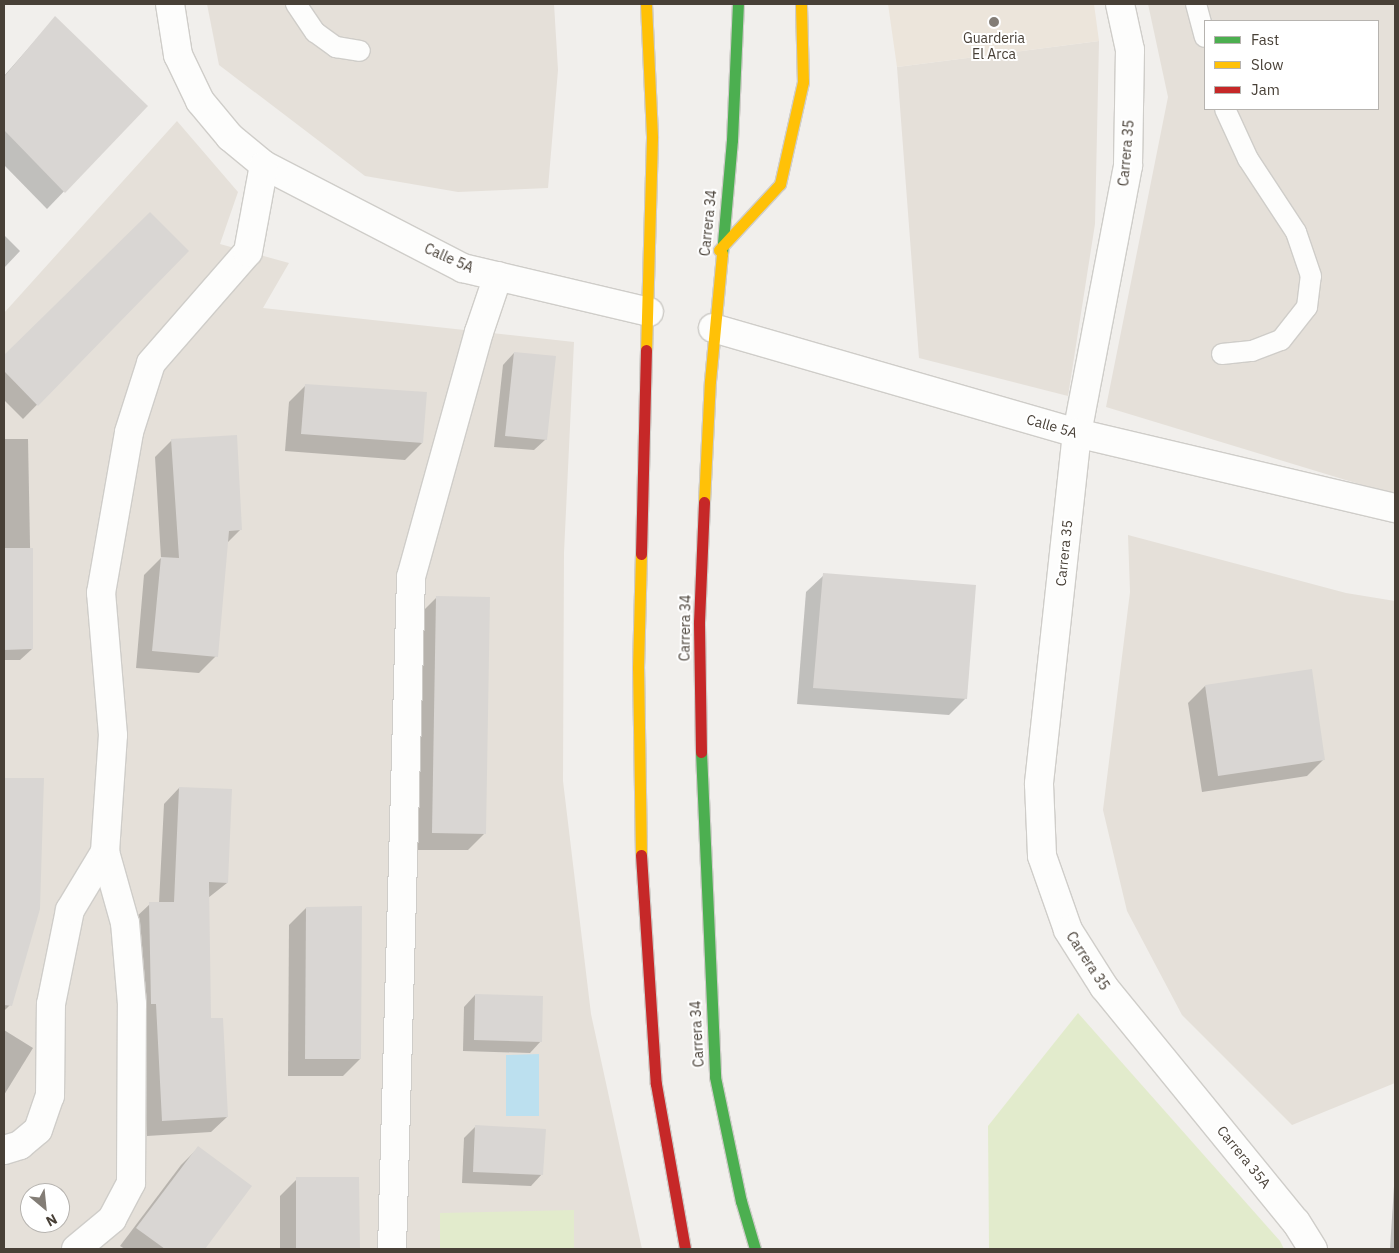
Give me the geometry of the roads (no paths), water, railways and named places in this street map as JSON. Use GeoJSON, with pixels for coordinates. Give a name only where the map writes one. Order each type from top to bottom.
{"type":"FeatureCollection","features":[{"type":"Feature","properties":{"kind":"street","name":"Calle 5A"},"geometry":{"type":"LineString","coordinates":[[170,4],[178,54],[200,102],[230,137],[264,165],[463,268],[649,312]]}},
{"type":"Feature","properties":{"kind":"street"},"geometry":{"type":"LineString","coordinates":[[646,4],[652,138],[649,312],[638,668],[641,888],[656,1084],[685,1249]]}},
{"type":"Feature","properties":{"kind":"street","name":"Carrera 34"},"geometry":{"type":"LineString","coordinates":[[738,4],[732,140],[712,328],[699,622],[702,836],[715,1077],[741,1201],[755,1249]]}},
{"type":"Feature","properties":{"kind":"street"},"geometry":{"type":"LineString","coordinates":[[720,250],[780,184],[803,82],[801,4]]}},
{"type":"Feature","properties":{"kind":"street","name":"Carrera 35"},"geometry":{"type":"LineString","coordinates":[[1120,4],[1130,50],[1128,166],[1077,433],[1039,784],[1042,856],[1068,930],[1104,987],[1171,1068]]}},
{"type":"Feature","properties":{"kind":"street"},"geometry":{"type":"LineString","coordinates":[[76,1249],[112,1219],[131,1183],[132,1004],[124,923],[105,852],[113,735],[101,593],[129,432],[152,363],[248,252],[264,165]]}},
{"type":"Feature","properties":{"kind":"street"},"geometry":{"type":"LineString","coordinates":[[392,1249],[411,577],[479,332],[498,276]]}},
{"type":"Feature","properties":{"kind":"street","name":"Calle 5A"},"geometry":{"type":"LineString","coordinates":[[712,328],[1077,433],[1395,508]]}},
{"type":"Feature","properties":{"kind":"street"},"geometry":{"type":"LineString","coordinates":[[4,1150],[20,1145],[38,1130],[50,1096],[51,1004],[70,910],[105,852]]}},
{"type":"Feature","properties":{"kind":"street","name":"Carrera 35A"},"geometry":{"type":"LineString","coordinates":[[1171,1068],[1296,1222],[1313,1249]]}},
{"type":"Feature","properties":{"kind":"lane"},"geometry":{"type":"LineString","coordinates":[[296,4],[315,32],[336,46],[360,51]]}},
{"type":"Feature","properties":{"kind":"lane"},"geometry":{"type":"LineString","coordinates":[[1196,4],[1204,33]]}},
{"type":"Feature","properties":{"kind":"lane"},"geometry":{"type":"LineString","coordinates":[[1222,354],[1252,351],[1281,340],[1307,307],[1311,276],[1296,232],[1248,158],[1225,110]]}},
{"type":"Feature","properties":{"kind":"water"},"geometry":{"type":"Polygon","coordinates":[[[539,1054],[539,1116],[506,1116],[506,1055],[539,1054]]]}},
{"type":"Feature","properties":{"kind":"place","name":"Guarderia El Arca"},"geometry":{"type":"Point","coordinates":[994,22]}}]}
